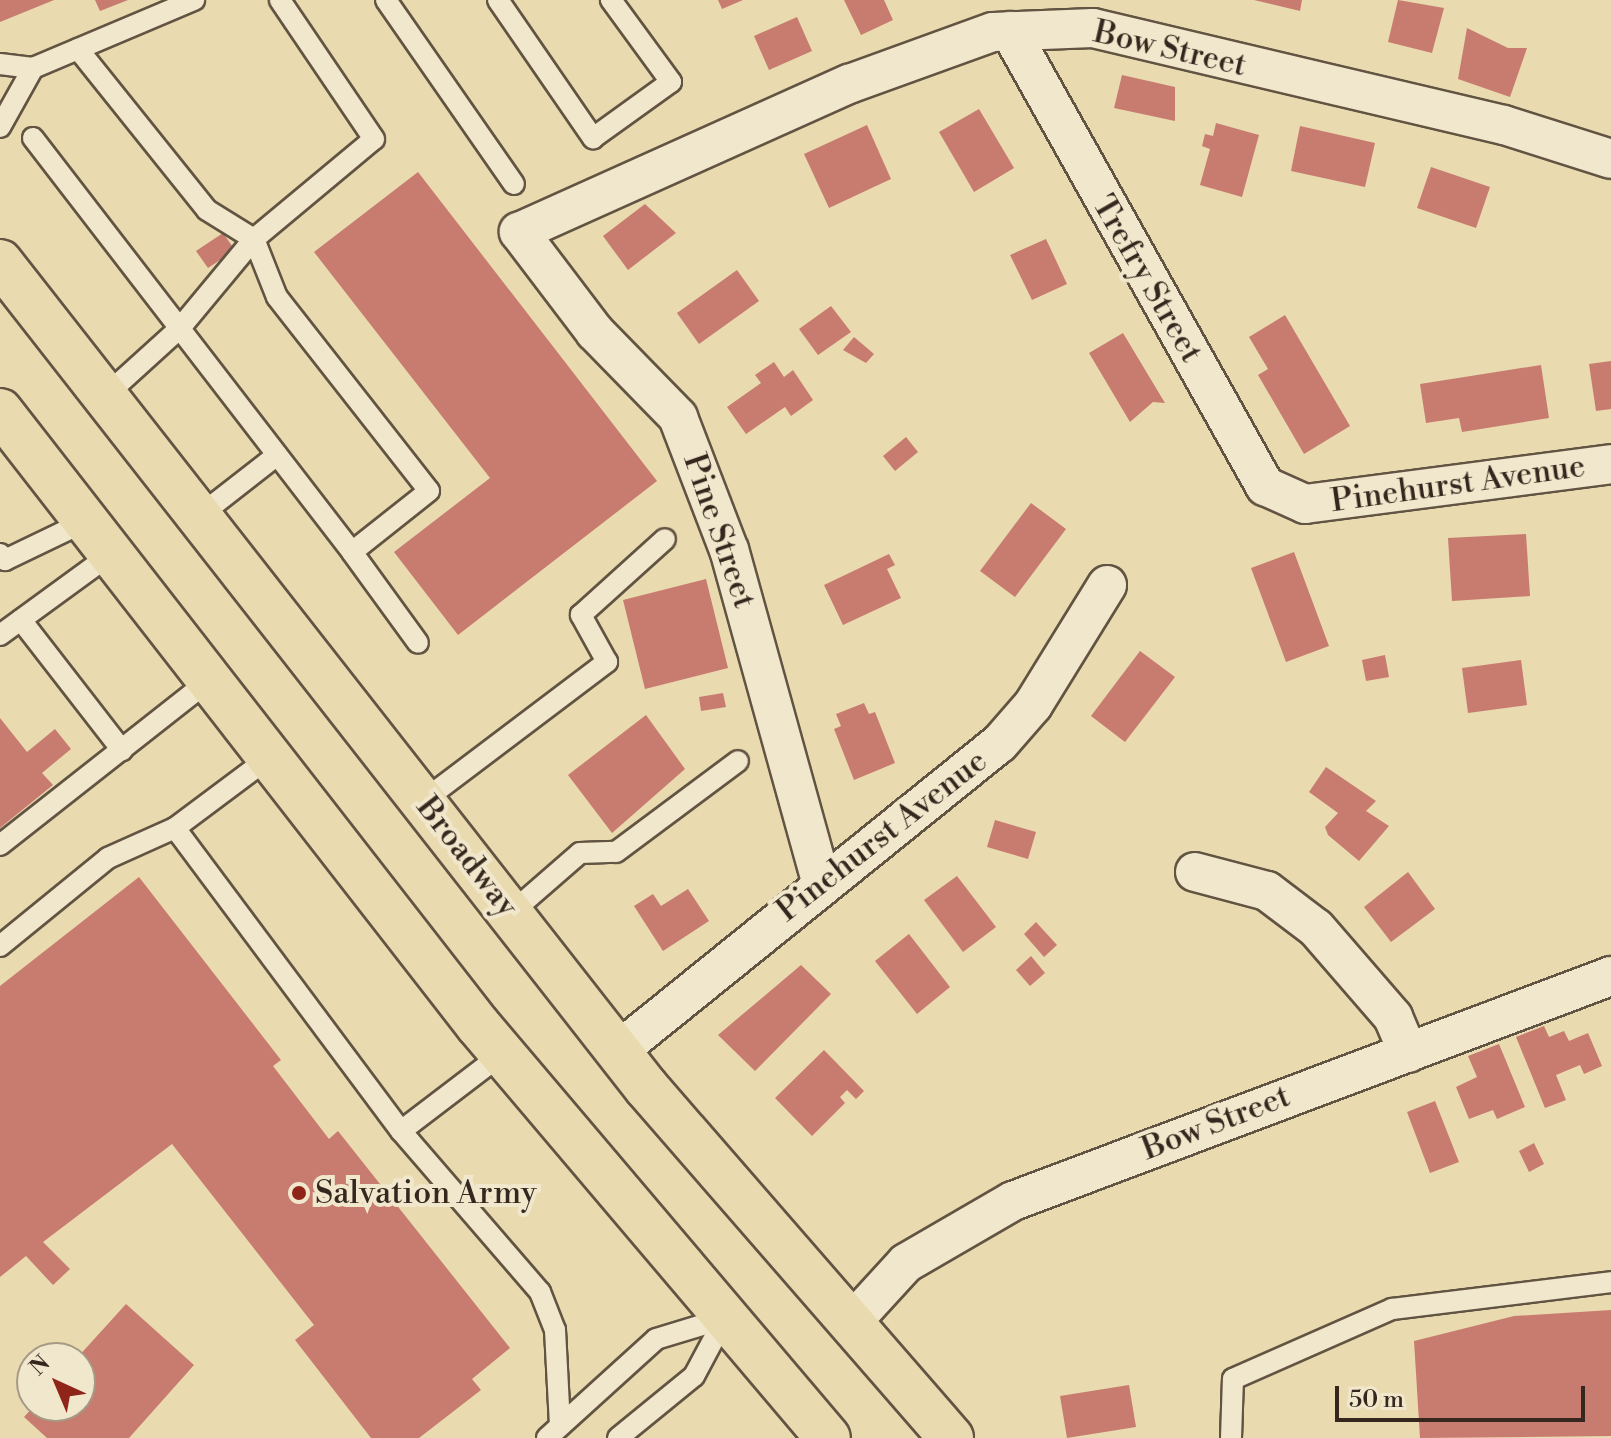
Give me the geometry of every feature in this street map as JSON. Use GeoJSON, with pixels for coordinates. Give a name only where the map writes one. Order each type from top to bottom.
{"type":"FeatureCollection","features":[{"type":"Feature","properties":{"kind":"highway","name":"Broadway"},"geometry":{"type":"LineString","coordinates":[[0,262],[618,1051],[951,1438]]}},
{"type":"Feature","properties":{"kind":"highway"},"geometry":{"type":"LineString","coordinates":[[0,411],[502,1054],[828,1438]]}},
{"type":"Feature","properties":{"kind":"street","name":"Bow Street"},"geometry":{"type":"LineString","coordinates":[[519,232],[849,84],[1010,31],[1093,28],[1504,125],[1611,159]]}},
{"type":"Feature","properties":{"kind":"street","name":"Trefry Street"},"geometry":{"type":"LineString","coordinates":[[1010,31],[1265,486],[1305,504]]}},
{"type":"Feature","properties":{"kind":"street","name":"Pine Street"},"geometry":{"type":"LineString","coordinates":[[519,232],[595,332],[678,417],[729,550],[821,881]]}},
{"type":"Feature","properties":{"kind":"street","name":"Pinehurst Avenue"},"geometry":{"type":"LineString","coordinates":[[1305,504],[1611,464]]}},
{"type":"Feature","properties":{"kind":"street","name":"Pinehurst Avenue"},"geometry":{"type":"LineString","coordinates":[[618,1051],[821,881],[999,744],[1033,705],[1107,585]]}},
{"type":"Feature","properties":{"kind":"street"},"geometry":{"type":"LineString","coordinates":[[1195,872],[1267,891],[1316,928],[1393,1017],[1408,1053]]}},
{"type":"Feature","properties":{"kind":"street","name":"Bow Street"},"geometry":{"type":"LineString","coordinates":[[851,1323],[906,1263],[1013,1201],[1611,976]]}},
{"type":"Feature","properties":{"kind":"lane"},"geometry":{"type":"LineString","coordinates":[[0,64],[33,68],[194,0]]}},
{"type":"Feature","properties":{"kind":"lane"},"geometry":{"type":"LineString","coordinates":[[105,396],[180,328],[254,239],[374,139],[280,0]]}},
{"type":"Feature","properties":{"kind":"lane"},"geometry":{"type":"LineString","coordinates":[[386,0],[514,184]]}},
{"type":"Feature","properties":{"kind":"lane"},"geometry":{"type":"LineString","coordinates":[[498,0],[593,138],[671,82],[611,0]]}},
{"type":"Feature","properties":{"kind":"lane"},"geometry":{"type":"LineString","coordinates":[[78,49],[207,210],[254,239],[277,297],[429,491],[352,552]]}},
{"type":"Feature","properties":{"kind":"lane"},"geometry":{"type":"LineString","coordinates":[[0,127],[33,68]]}},
{"type":"Feature","properties":{"kind":"lane"},"geometry":{"type":"LineString","coordinates":[[33,138],[352,552],[418,643]]}},
{"type":"Feature","properties":{"kind":"lane"},"geometry":{"type":"LineString","coordinates":[[199,516],[277,455]]}},
{"type":"Feature","properties":{"kind":"lane"},"geometry":{"type":"LineString","coordinates":[[0,554],[5,560],[99,538]]}},
{"type":"Feature","properties":{"kind":"lane"},"geometry":{"type":"LineString","coordinates":[[0,635],[21,620],[99,538]]}},
{"type":"Feature","properties":{"kind":"lane"},"geometry":{"type":"LineString","coordinates":[[423,801],[607,662],[581,615],[665,539]]}},
{"type":"Feature","properties":{"kind":"lane"},"geometry":{"type":"LineString","coordinates":[[21,620],[122,750]]}},
{"type":"Feature","properties":{"kind":"lane"},"geometry":{"type":"LineString","coordinates":[[0,845],[210,680]]}},
{"type":"Feature","properties":{"kind":"lane"},"geometry":{"type":"LineString","coordinates":[[0,946],[108,858],[175,828],[270,757]]}},
{"type":"Feature","properties":{"kind":"lane"},"geometry":{"type":"LineString","coordinates":[[511,913],[580,853],[616,852],[738,761]]}},
{"type":"Feature","properties":{"kind":"lane"},"geometry":{"type":"LineString","coordinates":[[175,828],[401,1131],[540,1292],[555,1330],[554,1432]]}},
{"type":"Feature","properties":{"kind":"lane"},"geometry":{"type":"LineString","coordinates":[[401,1131],[502,1054]]}},
{"type":"Feature","properties":{"kind":"lane"},"geometry":{"type":"LineString","coordinates":[[1231,1438],[1233,1379],[1392,1309],[1611,1282]]}},
{"type":"Feature","properties":{"kind":"lane"},"geometry":{"type":"LineString","coordinates":[[554,1432],[656,1339],[725,1318]]}},
{"type":"Feature","properties":{"kind":"lane"},"geometry":{"type":"LineString","coordinates":[[618,1438],[694,1376],[725,1318]]}},
{"type":"Feature","properties":{"kind":"building"},"geometry":{"type":"Polygon","coordinates":[[[0,0],[54,0],[0,22],[0,0]]]}},
{"type":"Feature","properties":{"kind":"building"},"geometry":{"type":"Polygon","coordinates":[[[95,0],[128,0],[100,11],[95,0]]]}},
{"type":"Feature","properties":{"kind":"building"},"geometry":{"type":"Polygon","coordinates":[[[718,0],[743,0],[722,9],[718,0]]]}},
{"type":"Feature","properties":{"kind":"building"},"geometry":{"type":"Polygon","coordinates":[[[844,0],[884,0],[893,20],[861,35],[844,0]]]}},
{"type":"Feature","properties":{"kind":"building"},"geometry":{"type":"Polygon","coordinates":[[[1254,0],[1302,0],[1300,11],[1254,0]]]}},
{"type":"Feature","properties":{"kind":"building"},"geometry":{"type":"Polygon","coordinates":[[[1398,0],[1444,8],[1432,53],[1388,42],[1398,0]]]}},
{"type":"Feature","properties":{"kind":"building"},"geometry":{"type":"Polygon","coordinates":[[[797,17],[812,51],[769,70],[754,36],[797,17]]]}},
{"type":"Feature","properties":{"kind":"building"},"geometry":{"type":"Polygon","coordinates":[[[1467,28],[1508,48],[1527,48],[1510,97],[1458,79],[1467,28]]]}},
{"type":"Feature","properties":{"kind":"building"},"geometry":{"type":"Polygon","coordinates":[[[1122,75],[1175,87],[1175,121],[1114,108],[1122,75]]]}},
{"type":"Feature","properties":{"kind":"building"},"geometry":{"type":"Polygon","coordinates":[[[979,109],[1014,168],[974,192],[939,132],[979,109]]]}},
{"type":"Feature","properties":{"kind":"building"},"geometry":{"type":"Polygon","coordinates":[[[1216,123],[1259,135],[1242,197],[1200,185],[1210,149],[1202,146],[1205,134],[1213,136],[1216,123]]]}},
{"type":"Feature","properties":{"kind":"building"},"geometry":{"type":"Polygon","coordinates":[[[867,125],[891,179],[829,208],[804,154],[867,125]]]}},
{"type":"Feature","properties":{"kind":"building"},"geometry":{"type":"Polygon","coordinates":[[[1300,126],[1375,143],[1365,187],[1291,171],[1300,126]]]}},
{"type":"Feature","properties":{"kind":"building"},"geometry":{"type":"Polygon","coordinates":[[[1431,167],[1490,187],[1476,228],[1417,208],[1431,167]]]}},
{"type":"Feature","properties":{"kind":"building"},"geometry":{"type":"Polygon","coordinates":[[[418,172],[657,481],[458,635],[394,552],[490,478],[314,252],[418,172]]]}},
{"type":"Feature","properties":{"kind":"building"},"geometry":{"type":"Polygon","coordinates":[[[645,204],[676,233],[628,270],[603,236],[645,204]]]}},
{"type":"Feature","properties":{"kind":"building"},"geometry":{"type":"Polygon","coordinates":[[[223,233],[235,250],[208,268],[196,251],[223,233]]]}},
{"type":"Feature","properties":{"kind":"building"},"geometry":{"type":"Polygon","coordinates":[[[1046,239],[1067,284],[1032,300],[1010,255],[1046,239]]]}},
{"type":"Feature","properties":{"kind":"building"},"geometry":{"type":"Polygon","coordinates":[[[737,270],[759,301],[699,344],[677,313],[737,270]]]}},
{"type":"Feature","properties":{"kind":"building"},"geometry":{"type":"Polygon","coordinates":[[[831,306],[851,332],[818,355],[799,329],[831,306]]]}},
{"type":"Feature","properties":{"kind":"building"},"geometry":{"type":"Polygon","coordinates":[[[1285,315],[1350,426],[1304,454],[1258,375],[1268,369],[1249,337],[1285,315]]]}},
{"type":"Feature","properties":{"kind":"building"},"geometry":{"type":"Polygon","coordinates":[[[1123,333],[1165,403],[1153,402],[1130,422],[1089,353],[1123,333]]]}},
{"type":"Feature","properties":{"kind":"building"},"geometry":{"type":"Polygon","coordinates":[[[854,337],[874,354],[866,363],[843,350],[854,337]]]}},
{"type":"Feature","properties":{"kind":"building"},"geometry":{"type":"Polygon","coordinates":[[[1611,361],[1611,409],[1596,411],[1589,364],[1611,361]]]}},
{"type":"Feature","properties":{"kind":"building"},"geometry":{"type":"Polygon","coordinates":[[[774,362],[784,377],[793,370],[813,400],[791,416],[785,407],[746,434],[727,407],[761,383],[755,375],[774,362]]]}},
{"type":"Feature","properties":{"kind":"building"},"geometry":{"type":"Polygon","coordinates":[[[1541,365],[1549,418],[1462,432],[1459,418],[1426,423],[1420,384],[1541,365]]]}},
{"type":"Feature","properties":{"kind":"building"},"geometry":{"type":"Polygon","coordinates":[[[906,437],[918,452],[895,471],[883,456],[906,437]]]}},
{"type":"Feature","properties":{"kind":"building"},"geometry":{"type":"Polygon","coordinates":[[[1031,503],[1066,529],[1015,597],[980,571],[1031,503]]]}},
{"type":"Feature","properties":{"kind":"building"},"geometry":{"type":"Polygon","coordinates":[[[1526,534],[1530,596],[1452,601],[1448,538],[1526,534]]]}},
{"type":"Feature","properties":{"kind":"building"},"geometry":{"type":"Polygon","coordinates":[[[1294,552],[1329,646],[1286,662],[1251,568],[1294,552]]]}},
{"type":"Feature","properties":{"kind":"building"},"geometry":{"type":"Polygon","coordinates":[[[889,554],[895,565],[887,569],[901,598],[843,625],[824,585],[889,554]]]}},
{"type":"Feature","properties":{"kind":"building"},"geometry":{"type":"Polygon","coordinates":[[[706,579],[728,668],[645,689],[623,600],[706,579]]]}},
{"type":"Feature","properties":{"kind":"building"},"geometry":{"type":"Polygon","coordinates":[[[1140,651],[1175,677],[1125,742],[1091,716],[1140,651]]]}},
{"type":"Feature","properties":{"kind":"building"},"geometry":{"type":"Polygon","coordinates":[[[1385,655],[1389,677],[1366,681],[1362,660],[1385,655]]]}},
{"type":"Feature","properties":{"kind":"building"},"geometry":{"type":"Polygon","coordinates":[[[1521,660],[1527,705],[1468,713],[1462,668],[1521,660]]]}},
{"type":"Feature","properties":{"kind":"building"},"geometry":{"type":"Polygon","coordinates":[[[723,693],[726,707],[701,711],[699,697],[723,693]]]}},
{"type":"Feature","properties":{"kind":"building"},"geometry":{"type":"Polygon","coordinates":[[[864,703],[869,714],[875,712],[895,763],[854,780],[834,729],[841,726],[836,714],[864,703]]]}},
{"type":"Feature","properties":{"kind":"building"},"geometry":{"type":"Polygon","coordinates":[[[646,715],[685,769],[612,833],[568,775],[646,715]]]}},
{"type":"Feature","properties":{"kind":"building"},"geometry":{"type":"Polygon","coordinates":[[[0,718],[27,752],[55,729],[71,749],[42,773],[53,785],[0,828],[0,718]]]}},
{"type":"Feature","properties":{"kind":"building"},"geometry":{"type":"Polygon","coordinates":[[[1326,767],[1376,801],[1366,811],[1389,826],[1359,861],[1328,835],[1325,827],[1338,813],[1309,792],[1326,767]]]}},
{"type":"Feature","properties":{"kind":"building"},"geometry":{"type":"Polygon","coordinates":[[[995,820],[1036,832],[1028,859],[987,847],[995,820]]]}},
{"type":"Feature","properties":{"kind":"building"},"geometry":{"type":"Polygon","coordinates":[[[1408,872],[1435,909],[1391,942],[1364,907],[1408,872]]]}},
{"type":"Feature","properties":{"kind":"building"},"geometry":{"type":"Polygon","coordinates":[[[957,876],[996,927],[963,952],[924,900],[957,876]]]}},
{"type":"Feature","properties":{"kind":"building","name":"Salvation Army"},"geometry":{"type":"Polygon","coordinates":[[[139,877],[281,1060],[273,1066],[329,1139],[338,1131],[510,1348],[472,1379],[481,1390],[419,1438],[371,1438],[295,1340],[314,1325],[172,1144],[43,1242],[70,1269],[53,1285],[26,1256],[0,1277],[0,986],[139,877]]]}},
{"type":"Feature","properties":{"kind":"building"},"geometry":{"type":"Polygon","coordinates":[[[688,889],[709,921],[663,951],[634,906],[653,894],[661,906],[688,889]]]}},
{"type":"Feature","properties":{"kind":"building"},"geometry":{"type":"Polygon","coordinates":[[[1036,922],[1057,945],[1044,957],[1024,934],[1036,922]]]}},
{"type":"Feature","properties":{"kind":"building"},"geometry":{"type":"Polygon","coordinates":[[[909,934],[950,987],[917,1014],[875,961],[909,934]]]}},
{"type":"Feature","properties":{"kind":"building"},"geometry":{"type":"Polygon","coordinates":[[[1031,956],[1045,973],[1030,986],[1016,970],[1031,956]]]}},
{"type":"Feature","properties":{"kind":"building"},"geometry":{"type":"Polygon","coordinates":[[[801,965],[831,994],[755,1071],[718,1035],[801,965]]]}},
{"type":"Feature","properties":{"kind":"building"},"geometry":{"type":"Polygon","coordinates":[[[1544,1026],[1549,1037],[1564,1031],[1569,1041],[1588,1033],[1602,1066],[1584,1074],[1580,1065],[1556,1075],[1566,1100],[1545,1108],[1516,1037],[1544,1026]]]}},
{"type":"Feature","properties":{"kind":"building"},"geometry":{"type":"Polygon","coordinates":[[[1499,1044],[1525,1107],[1497,1119],[1493,1110],[1469,1119],[1456,1087],[1477,1077],[1468,1056],[1499,1044]]]}},
{"type":"Feature","properties":{"kind":"building"},"geometry":{"type":"Polygon","coordinates":[[[824,1050],[864,1091],[856,1099],[847,1090],[840,1097],[845,1103],[812,1136],[775,1098],[824,1050]]]}},
{"type":"Feature","properties":{"kind":"building"},"geometry":{"type":"Polygon","coordinates":[[[1435,1101],[1459,1162],[1430,1173],[1407,1112],[1435,1101]]]}},
{"type":"Feature","properties":{"kind":"building"},"geometry":{"type":"Polygon","coordinates":[[[1534,1143],[1544,1164],[1529,1172],[1519,1151],[1534,1143]]]}},
{"type":"Feature","properties":{"kind":"building"},"geometry":{"type":"Polygon","coordinates":[[[126,1304],[194,1365],[129,1438],[47,1438],[29,1422],[96,1422],[96,1342],[92,1342],[126,1304]]]}},
{"type":"Feature","properties":{"kind":"building"},"geometry":{"type":"Polygon","coordinates":[[[1611,1310],[1611,1436],[1420,1438],[1414,1341],[1514,1316],[1611,1310]]]}},
{"type":"Feature","properties":{"kind":"building"},"geometry":{"type":"Polygon","coordinates":[[[1129,1385],[1136,1427],[1067,1438],[1060,1396],[1129,1385]]]}},
{"type":"Feature","properties":{"kind":"place","name":"Salvation Army"},"geometry":{"type":"Point","coordinates":[299,1193]}}]}
